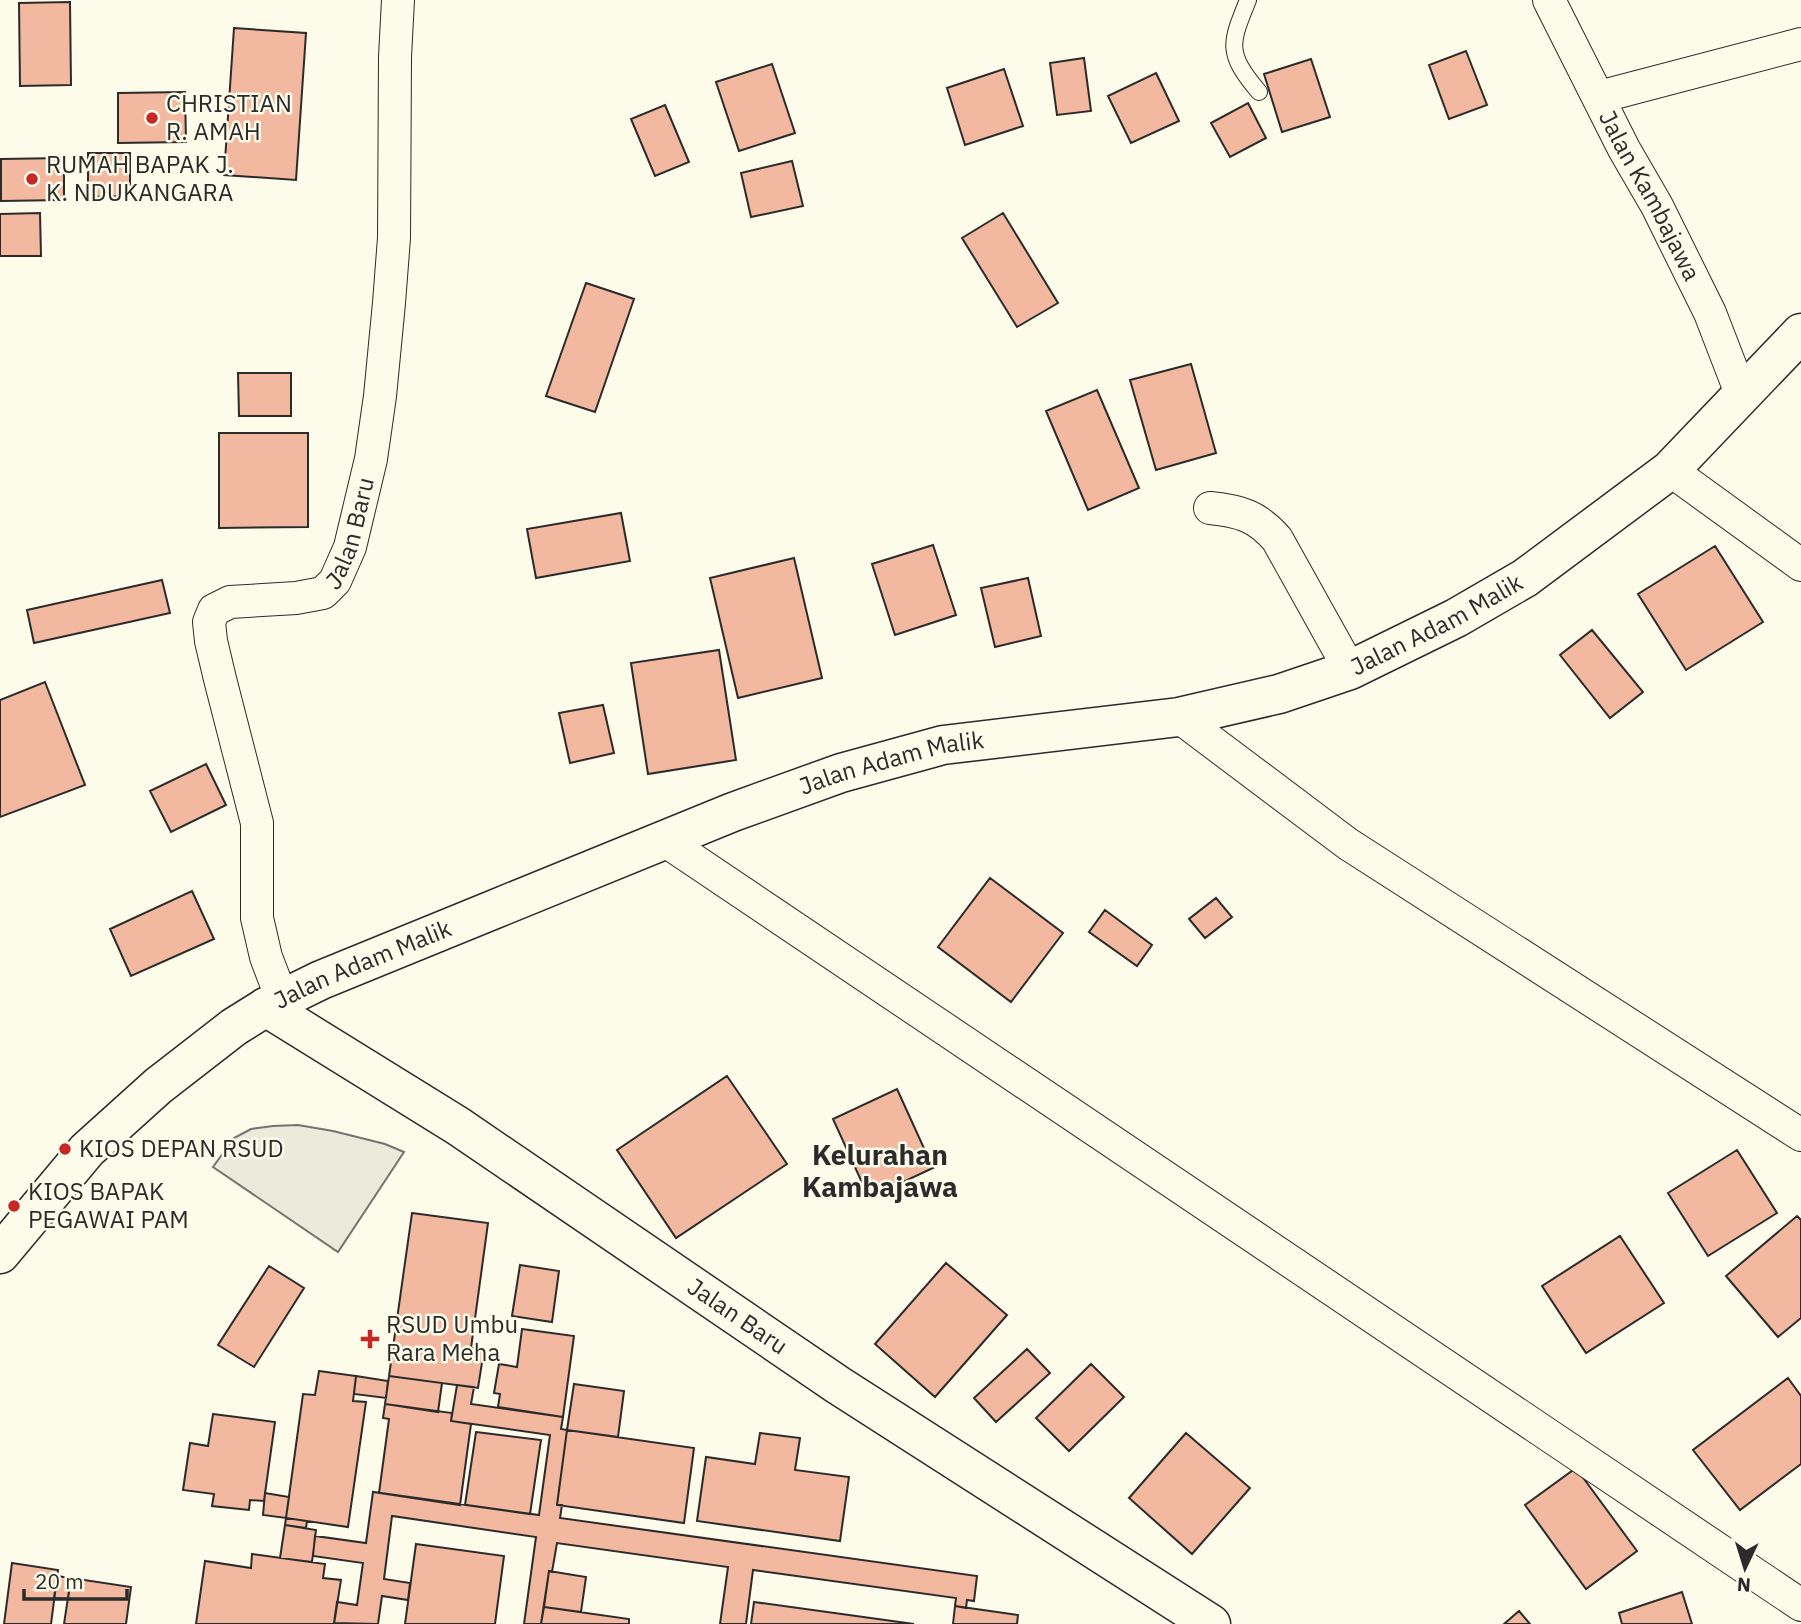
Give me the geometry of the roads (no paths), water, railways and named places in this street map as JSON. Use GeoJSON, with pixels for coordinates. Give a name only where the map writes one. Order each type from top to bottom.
{"type":"FeatureCollection","features":[{"type":"Feature","properties":{"kind":"main road","name":"Jalan Adam Malik"},"geometry":{"type":"LineString","coordinates":[[0,1254],[87,1150],[158,1086],[234,1027],[274,1003],[321,980],[664,839],[841,773],[943,745],[1179,717],[1279,694],[1350,670],[1456,618],[1525,578],[1670,470],[1801,333]]}},
{"type":"Feature","properties":{"kind":"main road","name":"Jalan Baru"},"geometry":{"type":"LineString","coordinates":[[274,1003],[838,1385],[1211,1624]]}},
{"type":"Feature","properties":{"kind":"street","name":"Jalan Baru"},"geometry":{"type":"LineString","coordinates":[[274,1003],[257,918],[257,823],[220,679],[209,622],[214,610],[230,601],[296,598],[323,593],[335,581],[350,547],[371,459],[389,303],[394,238],[398,0]]}},
{"type":"Feature","properties":{"kind":"street","name":"Jalan Kambajawa"},"geometry":{"type":"LineString","coordinates":[[1549,0],[1710,313],[1742,396]]}},
{"type":"Feature","properties":{"kind":"street"},"geometry":{"type":"LineString","coordinates":[[1599,97],[1801,44]]}},
{"type":"Feature","properties":{"kind":"street"},"geometry":{"type":"LineString","coordinates":[[1670,470],[1801,565]]}},
{"type":"Feature","properties":{"kind":"street"},"geometry":{"type":"LineString","coordinates":[[1210,508],[1237,511],[1264,525],[1277,539],[1350,670]]}},
{"type":"Feature","properties":{"kind":"street"},"geometry":{"type":"LineString","coordinates":[[1179,717],[1349,844],[1801,1135]]}},
{"type":"Feature","properties":{"kind":"street"},"geometry":{"type":"LineString","coordinates":[[664,839],[1801,1605]]}},
{"type":"Feature","properties":{"kind":"lane"},"geometry":{"type":"LineString","coordinates":[[1248,0],[1234,36],[1233,51],[1247,78],[1259,92]]}},
{"type":"Feature","properties":{"kind":"place","name":"CHRISTIAN R. AMAH"},"geometry":{"type":"Point","coordinates":[152,118]}},
{"type":"Feature","properties":{"kind":"place","name":"RUMAH BAPAK J. K. NDUKANGARA"},"geometry":{"type":"Point","coordinates":[32,179]}},
{"type":"Feature","properties":{"kind":"place","name":"KIOS DEPAN RSUD"},"geometry":{"type":"Point","coordinates":[65,1149]}},
{"type":"Feature","properties":{"kind":"place","name":"KIOS BAPAK PEGAWAI PAM"},"geometry":{"type":"Point","coordinates":[14,1206]}},
{"type":"Feature","properties":{"kind":"place","name":"RSUD Umbu Rara Meha"},"geometry":{"type":"Point","coordinates":[370,1339]}},
{"type":"Feature","properties":{"kind":"district","name":"Kelurahan Kambajawa"},"geometry":{"type":"Point","coordinates":[880,1171]}}]}
